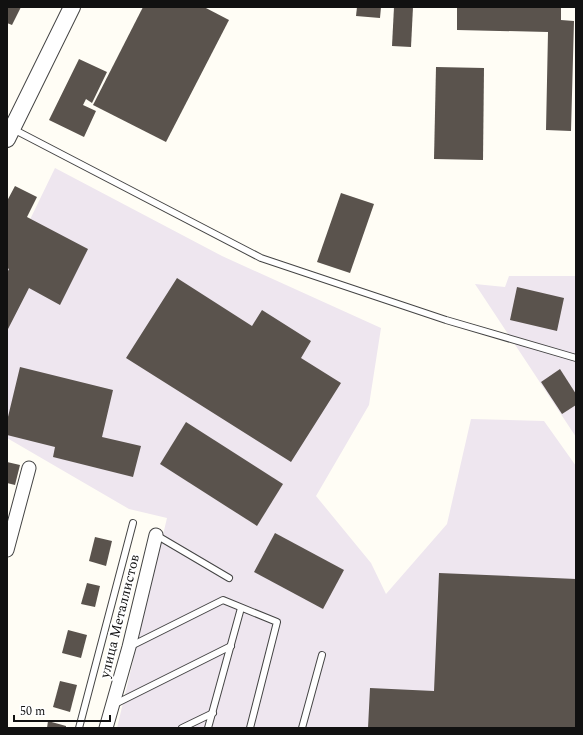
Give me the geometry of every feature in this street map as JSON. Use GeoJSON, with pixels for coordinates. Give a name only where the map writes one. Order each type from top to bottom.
{"type":"FeatureCollection","features":[{"type":"Feature","properties":{"kind":"street"},"geometry":{"type":"LineString","coordinates":[[10,134],[72,7]]}},
{"type":"Feature","properties":{"kind":"street"},"geometry":{"type":"LineString","coordinates":[[7,550],[29,468]]}},
{"type":"Feature","properties":{"kind":"street","name":"улица Металлистов"},"geometry":{"type":"LineString","coordinates":[[106,728],[129,647],[156,535]]}},
{"type":"Feature","properties":{"kind":"lane"},"geometry":{"type":"LineString","coordinates":[[10,134],[261,258],[446,320],[576,358]]}},
{"type":"Feature","properties":{"kind":"lane"},"geometry":{"type":"LineString","coordinates":[[79,728],[133,523]]}},
{"type":"Feature","properties":{"kind":"lane"},"geometry":{"type":"LineString","coordinates":[[156,535],[229,578]]}},
{"type":"Feature","properties":{"kind":"lane"},"geometry":{"type":"LineString","coordinates":[[129,647],[223,600],[277,622],[250,728]]}},
{"type":"Feature","properties":{"kind":"lane"},"geometry":{"type":"LineString","coordinates":[[208,728],[242,608]]}},
{"type":"Feature","properties":{"kind":"lane"},"geometry":{"type":"LineString","coordinates":[[112,706],[231,646]]}},
{"type":"Feature","properties":{"kind":"lane"},"geometry":{"type":"LineString","coordinates":[[302,728],[322,655]]}},
{"type":"Feature","properties":{"kind":"lane"},"geometry":{"type":"LineString","coordinates":[[182,728],[213,713]]}},
{"type":"Feature","properties":{"kind":"shaded area"},"geometry":{"type":"Polygon","coordinates":[[[55,168],[222,256],[381,328],[369,405],[316,496],[371,563],[386,594],[447,524],[471,419],[544,421],[576,466],[576,728],[117,728],[167,518],[129,509],[7,438],[7,267],[55,168]]]}},
{"type":"Feature","properties":{"kind":"shaded area"},"geometry":{"type":"Polygon","coordinates":[[[509,276],[576,276],[576,437],[475,284],[505,287],[509,276]]]}},
{"type":"Feature","properties":{"kind":"building"},"geometry":{"type":"Polygon","coordinates":[[[7,7],[21,7],[12,25],[7,23],[7,7]]]}},
{"type":"Feature","properties":{"kind":"building"},"geometry":{"type":"Polygon","coordinates":[[[143,7],[204,7],[229,20],[166,142],[93,105],[143,7]]]}},
{"type":"Feature","properties":{"kind":"building"},"geometry":{"type":"Polygon","coordinates":[[[357,7],[381,7],[380,18],[356,16],[357,7]]]}},
{"type":"Feature","properties":{"kind":"building"},"geometry":{"type":"Polygon","coordinates":[[[394,7],[413,7],[411,47],[392,46],[394,7]]]}},
{"type":"Feature","properties":{"kind":"building"},"geometry":{"type":"Polygon","coordinates":[[[457,7],[561,7],[561,20],[574,21],[571,131],[546,130],[548,32],[457,30],[457,7]]]}},
{"type":"Feature","properties":{"kind":"building"},"geometry":{"type":"Polygon","coordinates":[[[79,59],[107,72],[92,103],[86,99],[83,105],[96,111],[84,137],[49,120],[79,59]]]}},
{"type":"Feature","properties":{"kind":"building"},"geometry":{"type":"Polygon","coordinates":[[[436,67],[484,68],[483,160],[434,159],[436,67]]]}},
{"type":"Feature","properties":{"kind":"building"},"geometry":{"type":"Polygon","coordinates":[[[15,186],[37,197],[27,217],[88,249],[60,305],[29,288],[7,331],[7,273],[9,269],[7,268],[7,201],[15,186]]]}},
{"type":"Feature","properties":{"kind":"building"},"geometry":{"type":"Polygon","coordinates":[[[341,193],[374,204],[350,273],[317,262],[341,193]]]}},
{"type":"Feature","properties":{"kind":"building"},"geometry":{"type":"Polygon","coordinates":[[[177,278],[252,326],[262,310],[311,341],[301,358],[341,383],[291,462],[126,358],[177,278]]]}},
{"type":"Feature","properties":{"kind":"building"},"geometry":{"type":"Polygon","coordinates":[[[517,287],[564,298],[557,331],[510,320],[517,287]]]}},
{"type":"Feature","properties":{"kind":"building"},"geometry":{"type":"Polygon","coordinates":[[[20,367],[113,390],[102,437],[141,446],[133,477],[53,457],[55,447],[7,435],[7,421],[20,367]]]}},
{"type":"Feature","properties":{"kind":"building"},"geometry":{"type":"Polygon","coordinates":[[[560,369],[576,394],[576,405],[562,414],[541,382],[560,369]]]}},
{"type":"Feature","properties":{"kind":"building"},"geometry":{"type":"Polygon","coordinates":[[[186,422],[283,484],[257,526],[160,464],[186,422]]]}},
{"type":"Feature","properties":{"kind":"building"},"geometry":{"type":"Polygon","coordinates":[[[7,462],[20,465],[15,485],[7,483],[7,462]]]}},
{"type":"Feature","properties":{"kind":"building"},"geometry":{"type":"Polygon","coordinates":[[[275,533],[344,570],[323,609],[254,572],[275,533]]]}},
{"type":"Feature","properties":{"kind":"building"},"geometry":{"type":"Polygon","coordinates":[[[95,537],[112,541],[106,566],[89,561],[95,537]]]}},
{"type":"Feature","properties":{"kind":"building"},"geometry":{"type":"Polygon","coordinates":[[[439,573],[576,579],[576,728],[368,728],[370,688],[434,691],[439,573]]]}},
{"type":"Feature","properties":{"kind":"building"},"geometry":{"type":"Polygon","coordinates":[[[87,583],[100,586],[95,607],[81,604],[87,583]]]}},
{"type":"Feature","properties":{"kind":"building"},"geometry":{"type":"Polygon","coordinates":[[[68,630],[87,635],[81,658],[62,653],[68,630]]]}},
{"type":"Feature","properties":{"kind":"building"},"geometry":{"type":"Polygon","coordinates":[[[60,681],[77,685],[70,712],[53,707],[60,681]]]}},
{"type":"Feature","properties":{"kind":"building"},"geometry":{"type":"Polygon","coordinates":[[[48,721],[66,726],[66,728],[47,728],[48,721]]]}}]}
